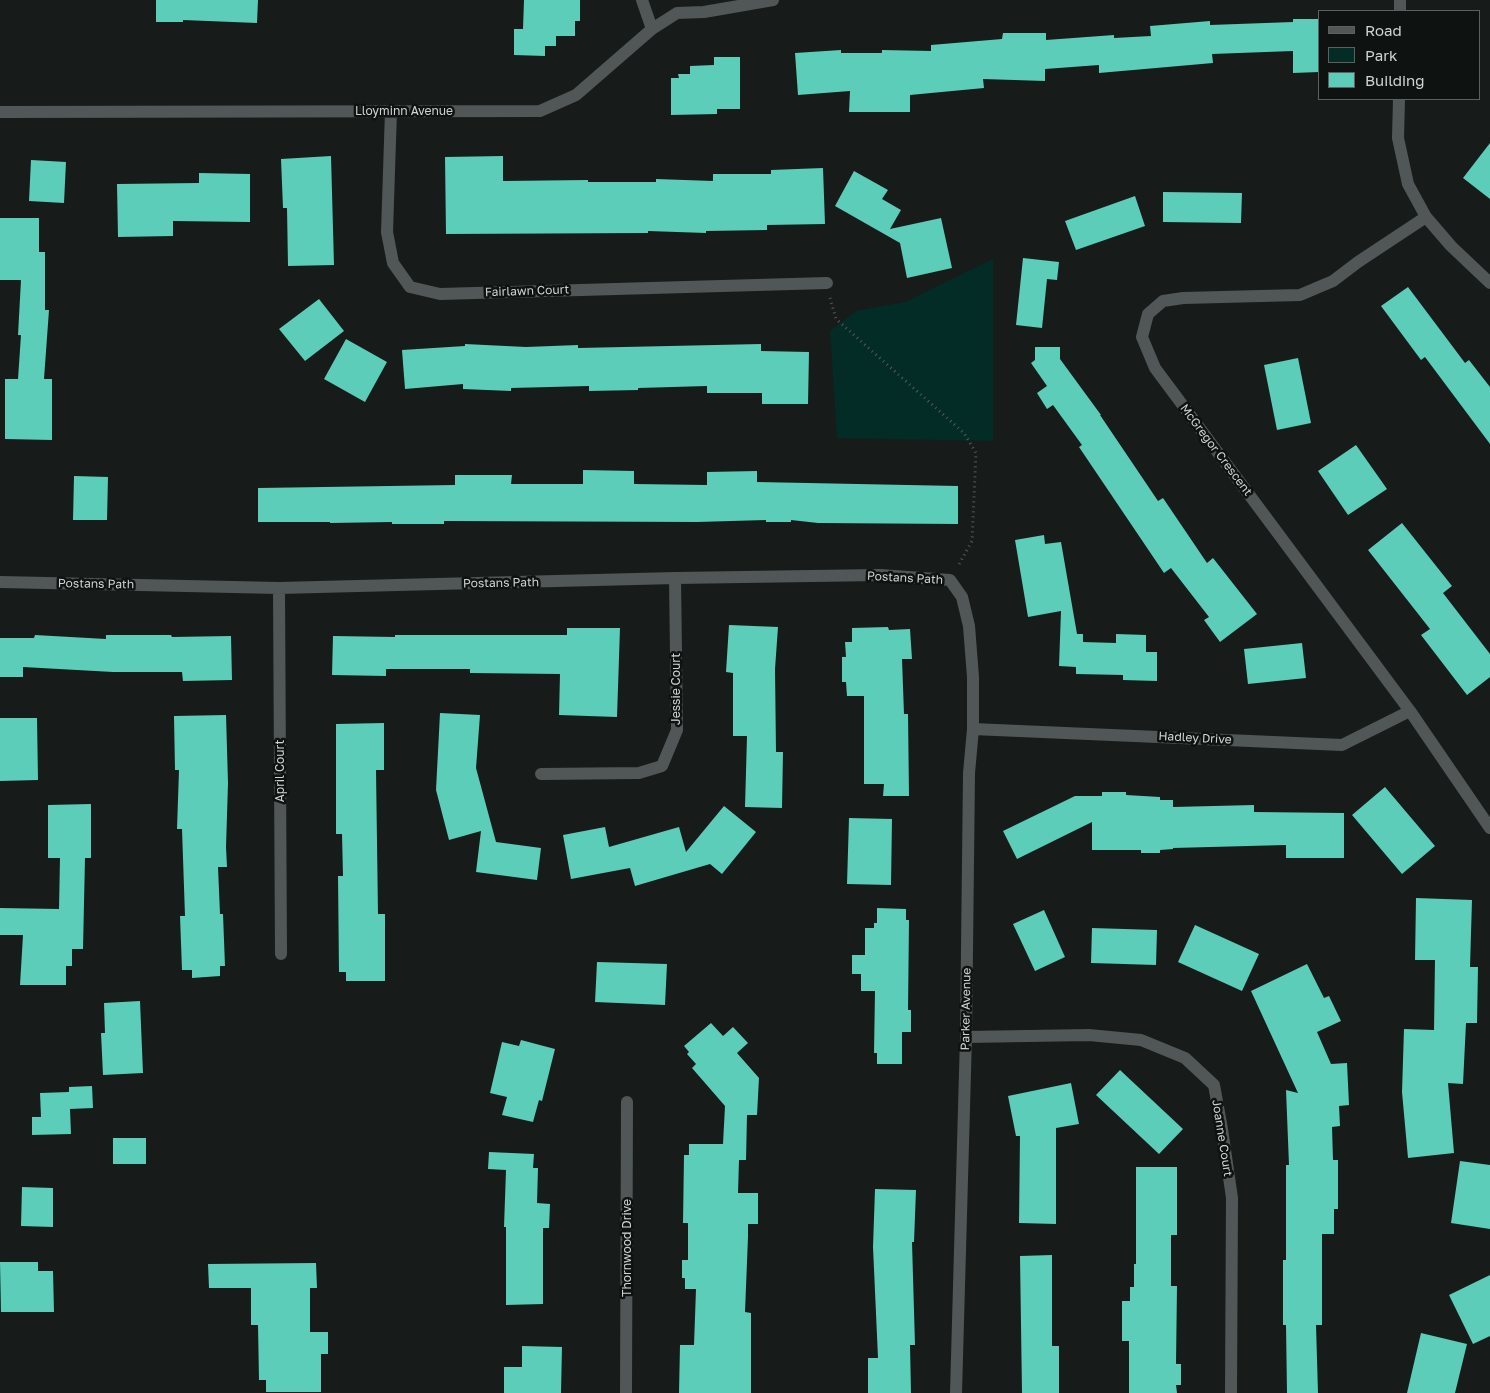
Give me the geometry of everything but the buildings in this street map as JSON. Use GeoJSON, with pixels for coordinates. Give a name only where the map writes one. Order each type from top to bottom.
{"type":"FeatureCollection","features":[{"type":"Feature","properties":{"kind":"street"},"geometry":{"type":"LineString","coordinates":[[642,0],[652,29]]}},
{"type":"Feature","properties":{"kind":"street","name":"Lloyminn Avenue"},"geometry":{"type":"LineString","coordinates":[[0,112],[540,111],[576,95],[652,29],[677,13],[704,12],[773,0]]}},
{"type":"Feature","properties":{"kind":"street"},"geometry":{"type":"LineString","coordinates":[[1399,100],[1398,138],[1408,184],[1426,217],[1451,246],[1490,283]]}},
{"type":"Feature","properties":{"kind":"street","name":"Fairlawn Court"},"geometry":{"type":"LineString","coordinates":[[391,110],[387,232],[393,263],[410,287],[440,294],[827,283]]}},
{"type":"Feature","properties":{"kind":"street","name":"McGregor Crescent"},"geometry":{"type":"LineString","coordinates":[[1426,217],[1333,281],[1300,296],[1183,298],[1163,302],[1148,314],[1142,337],[1155,368],[1410,711],[1490,828]]}},
{"type":"Feature","properties":{"kind":"street","name":"Postans Path"},"geometry":{"type":"LineString","coordinates":[[0,582],[279,588],[880,575],[950,580],[962,597],[969,626]]}},
{"type":"Feature","properties":{"kind":"street","name":"Jessie Court"},"geometry":{"type":"LineString","coordinates":[[541,774],[639,773],[662,766],[677,730],[675,578]]}},
{"type":"Feature","properties":{"kind":"street","name":"April Court"},"geometry":{"type":"LineString","coordinates":[[279,588],[281,954]]}},
{"type":"Feature","properties":{"kind":"street","name":"Parker Avenue"},"geometry":{"type":"LineString","coordinates":[[956,1393],[966,1037],[969,773],[973,677],[969,626]]}},
{"type":"Feature","properties":{"kind":"street","name":"Hadley Drive"},"geometry":{"type":"LineString","coordinates":[[972,729],[1342,745],[1410,711]]}},
{"type":"Feature","properties":{"kind":"street","name":"Joanne Court"},"geometry":{"type":"LineString","coordinates":[[966,1037],[1089,1035],[1141,1040],[1186,1058],[1214,1085],[1232,1198],[1231,1393]]}},
{"type":"Feature","properties":{"kind":"street","name":"Thornwood Drive"},"geometry":{"type":"LineString","coordinates":[[626,1393],[628,1102]]}},
{"type":"Feature","properties":{"kind":"path"},"geometry":{"type":"LineString","coordinates":[[827,283],[836,319],[964,433],[976,453],[972,541],[950,580]]}},
{"type":"Feature","properties":{"kind":"green space"},"geometry":{"type":"Polygon","coordinates":[[[993,259],[993,441],[837,438],[830,331],[856,311],[905,302],[993,259]]]}}]}
